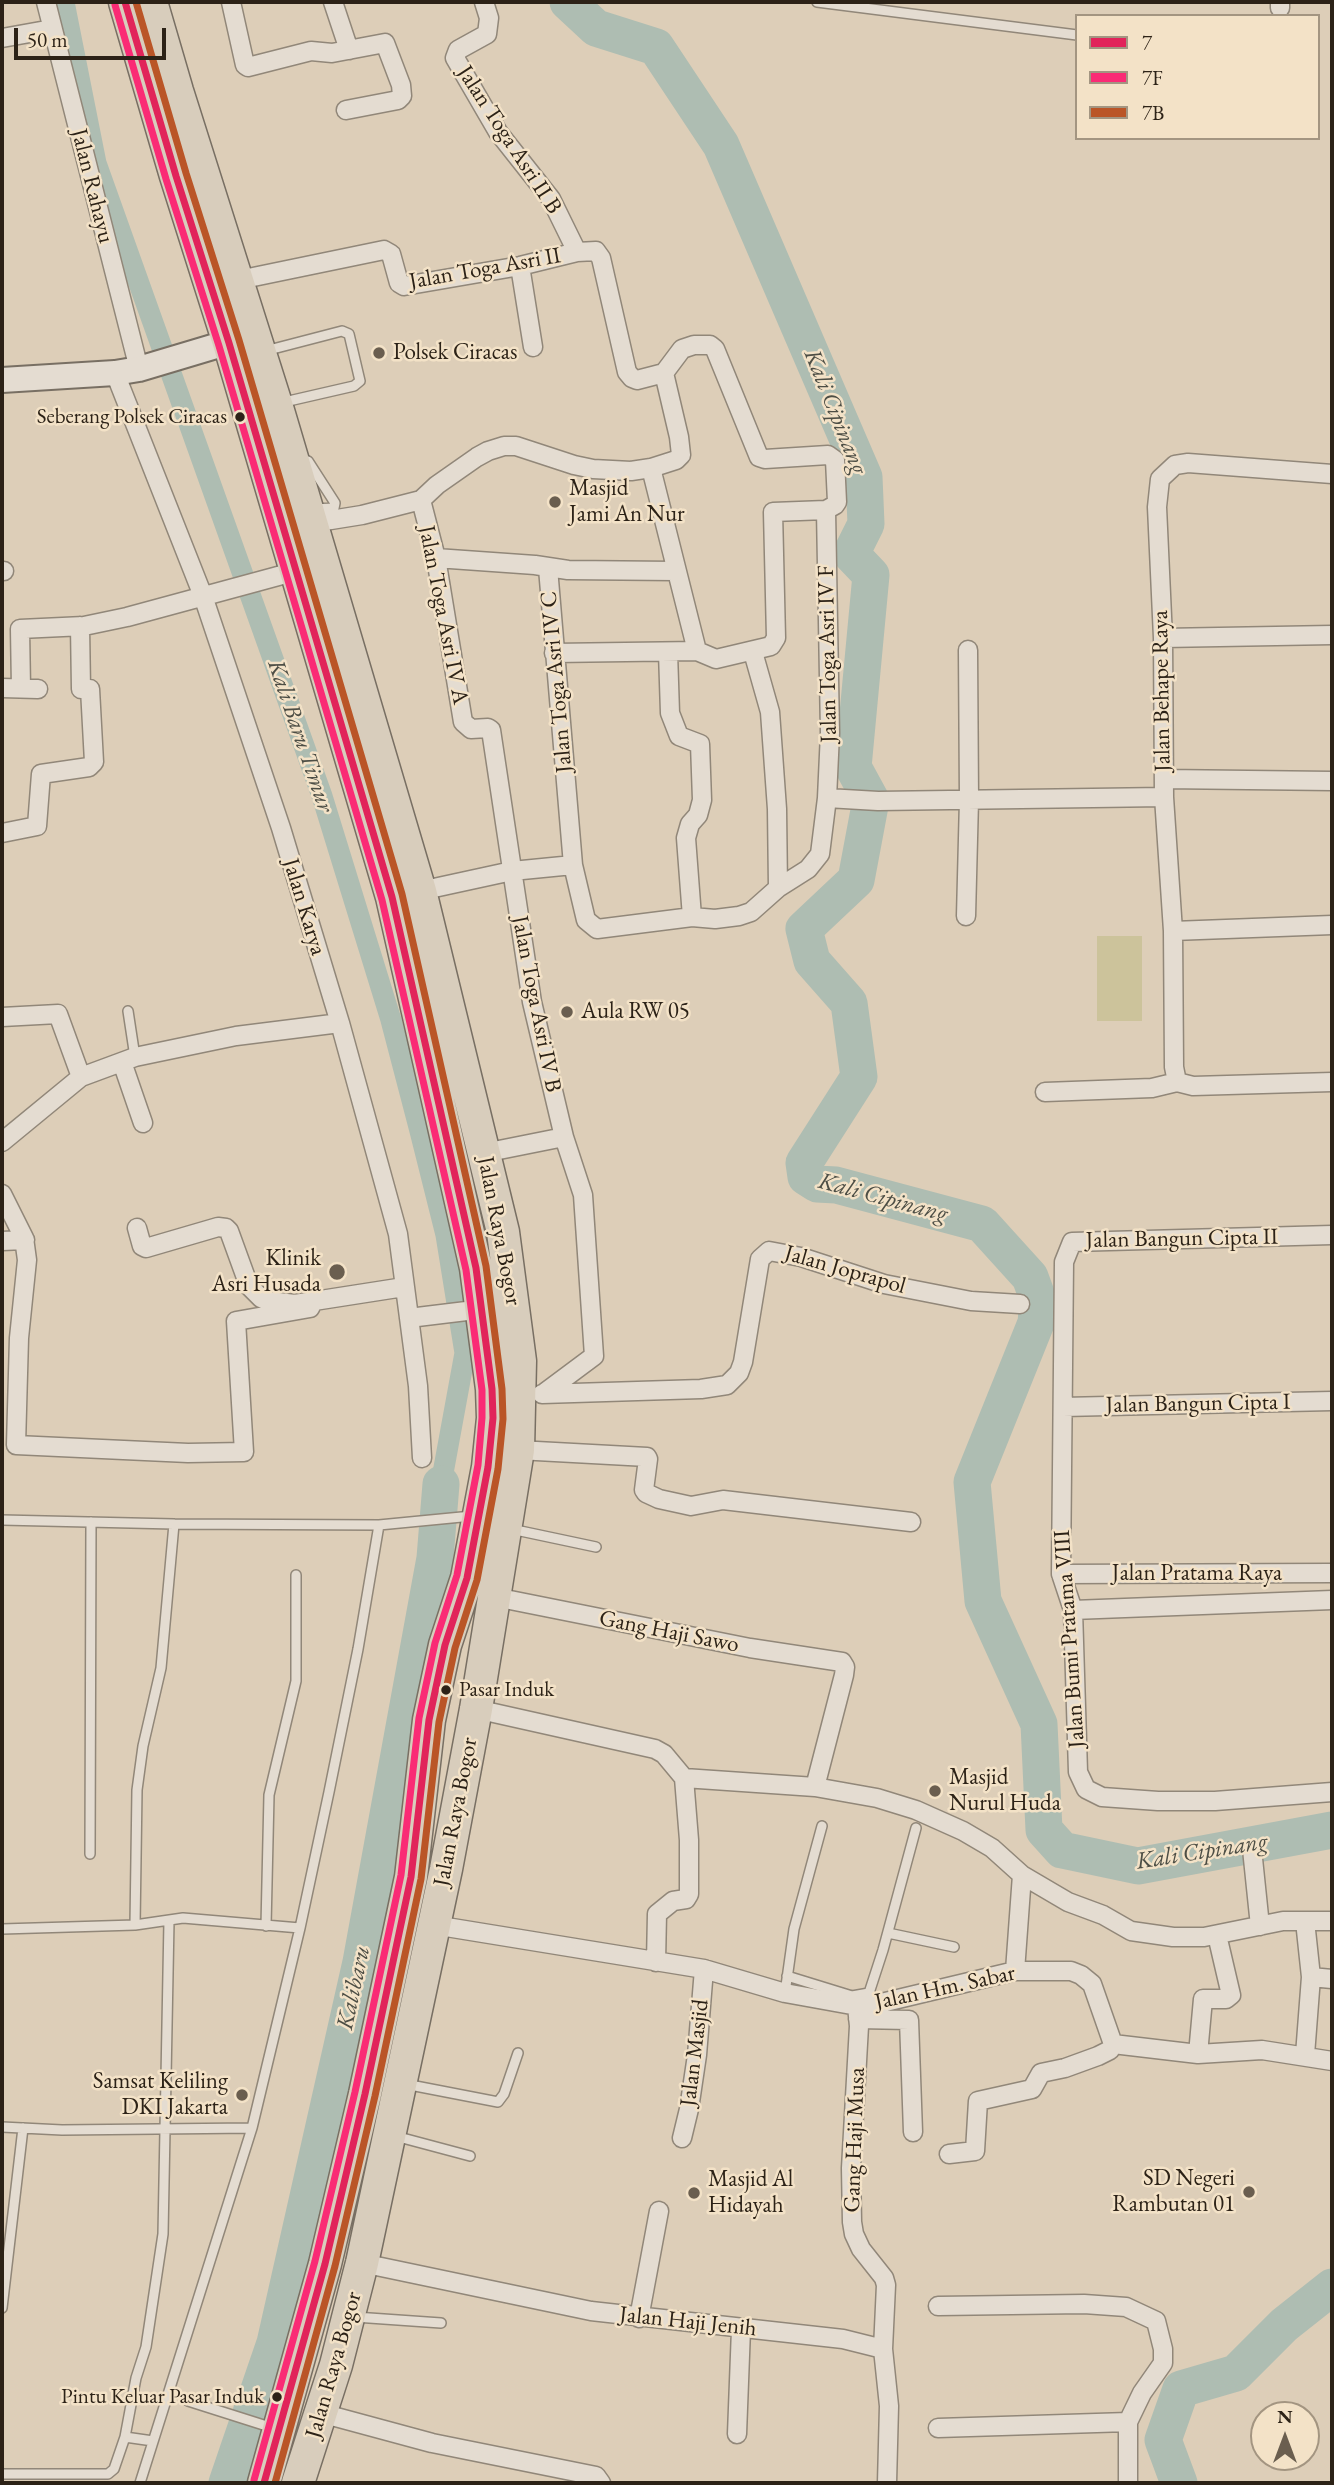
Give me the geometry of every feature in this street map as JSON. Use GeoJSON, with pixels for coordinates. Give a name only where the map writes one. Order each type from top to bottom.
{"type":"FeatureCollection","features":[{"type":"Feature","properties":{"kind":"highway","name":"Jalan Raya Bogor"},"geometry":{"type":"LineString","coordinates":[[125,2],[176,176],[276,404],[293,461],[298,571],[392,897],[476,1268],[478,1310],[492,1389],[493,1418],[488,1467],[495,1597],[476,1709],[434,1925],[350,2316],[298,2483]]}},
{"type":"Feature","properties":{"kind":"highway","name":"Jalan Raya Bogor"},"geometry":{"type":"LineString","coordinates":[[151,2],[177,91],[224,283]]}},
{"type":"Feature","properties":{"kind":"highway","name":"Jalan Raya Bogor"},"geometry":{"type":"LineString","coordinates":[[247,343],[295,519]]}},
{"type":"Feature","properties":{"kind":"highway","name":"Jalan Raya Bogor"},"geometry":{"type":"LineString","coordinates":[[264,2483],[267,2426],[325,2264],[365,2094],[411,1877],[429,1720],[445,1645],[467,1578],[493,1522],[518,1450],[532,1395],[520,1361],[503,1232],[420,891],[298,571]]}},
{"type":"Feature","properties":{"kind":"street","name":"Jalan Rahayu"},"geometry":{"type":"LineString","coordinates":[[46,2],[137,369]]}},
{"type":"Feature","properties":{"kind":"street"},"geometry":{"type":"LineString","coordinates":[[231,2],[246,66],[252,67],[311,51],[332,53],[385,43],[403,91],[398,100],[345,110]]}},
{"type":"Feature","properties":{"kind":"street"},"geometry":{"type":"LineString","coordinates":[[333,2],[349,50]]}},
{"type":"Feature","properties":{"kind":"street","name":"Jalan Toga Asri II B"},"geometry":{"type":"LineString","coordinates":[[484,2],[490,25],[486,36],[458,50],[455,58],[498,132],[551,199],[578,253]]}},
{"type":"Feature","properties":{"kind":"street"},"geometry":{"type":"LineString","coordinates":[[2,38],[52,29]]}},
{"type":"Feature","properties":{"kind":"street","name":"Jalan Toga Asri II"},"geometry":{"type":"LineString","coordinates":[[224,283],[380,250],[391,254],[399,284],[402,286],[578,253]]}},
{"type":"Feature","properties":{"kind":"street"},"geometry":{"type":"LineString","coordinates":[[295,519],[362,515],[421,500],[437,485],[477,457],[510,445],[574,466],[593,469],[631,471],[676,460],[681,455],[676,420],[664,373],[637,380],[629,376],[601,258],[592,250],[578,253]]}},
{"type":"Feature","properties":{"kind":"street"},"geometry":{"type":"LineString","coordinates":[[520,266],[533,347]]}},
{"type":"Feature","properties":{"kind":"street"},"geometry":{"type":"LineString","coordinates":[[2,380],[137,369],[247,343]]}},
{"type":"Feature","properties":{"kind":"street","name":"Jalan Toga Asri IV F"},"geometry":{"type":"LineString","coordinates":[[664,373],[682,349],[704,344],[713,347],[759,457],[765,459],[828,455],[835,460],[837,502],[826,510],[830,733],[827,798],[820,854],[808,869],[778,888],[756,909],[745,915],[715,919],[692,917]]}},
{"type":"Feature","properties":{"kind":"street","name":"Jalan Karya"},"geometry":{"type":"LineString","coordinates":[[137,369],[203,596],[281,828],[341,1023],[398,1234],[418,1386],[422,1458]]}},
{"type":"Feature","properties":{"kind":"street","name":"Jalan Behape Raya"},"geometry":{"type":"LineString","coordinates":[[1177,1082],[1174,1067],[1173,931],[1164,788],[1163,638],[1157,507],[1160,479],[1175,465],[1188,463],[1332,474]]}},
{"type":"Feature","properties":{"kind":"street"},"geometry":{"type":"LineString","coordinates":[[650,468],[697,651]]}},
{"type":"Feature","properties":{"kind":"street","name":"Jalan Toga Asri IV A"},"geometry":{"type":"LineString","coordinates":[[421,500],[436,558],[463,722],[471,729],[488,727],[491,730],[512,871]]}},
{"type":"Feature","properties":{"kind":"street"},"geometry":{"type":"LineString","coordinates":[[554,653],[697,651],[716,659],[771,646],[776,638],[773,512],[826,510]]}},
{"type":"Feature","properties":{"kind":"street","name":"Jalan Toga Asri IV C"},"geometry":{"type":"LineString","coordinates":[[436,558],[548,568],[573,866],[586,920],[597,929],[692,917]]}},
{"type":"Feature","properties":{"kind":"street"},"geometry":{"type":"LineString","coordinates":[[548,568],[676,571]]}},
{"type":"Feature","properties":{"kind":"street"},"geometry":{"type":"LineString","coordinates":[[2,688],[29,688],[20,629],[80,626],[127,617],[298,571]]}},
{"type":"Feature","properties":{"kind":"street"},"geometry":{"type":"LineString","coordinates":[[2,834],[36,827],[40,775],[94,763],[90,689],[81,688],[80,626]]}},
{"type":"Feature","properties":{"kind":"street"},"geometry":{"type":"LineString","coordinates":[[1163,638],[1332,635]]}},
{"type":"Feature","properties":{"kind":"street"},"geometry":{"type":"LineString","coordinates":[[966,916],[969,800],[968,650]]}},
{"type":"Feature","properties":{"kind":"street"},"geometry":{"type":"LineString","coordinates":[[668,652],[670,713],[679,736],[700,744],[702,800],[698,815],[690,824],[686,838],[692,917]]}},
{"type":"Feature","properties":{"kind":"street"},"geometry":{"type":"LineString","coordinates":[[752,652],[770,712],[777,809],[778,888]]}},
{"type":"Feature","properties":{"kind":"street"},"geometry":{"type":"LineString","coordinates":[[827,798],[878,801],[969,800],[1332,781]]}},
{"type":"Feature","properties":{"kind":"street"},"geometry":{"type":"LineString","coordinates":[[420,891],[512,871],[573,866]]}},
{"type":"Feature","properties":{"kind":"street","name":"Jalan Toga Asri IV B"},"geometry":{"type":"LineString","coordinates":[[512,871],[532,1002],[564,1137],[583,1195],[594,1354],[591,1359],[532,1395]]}},
{"type":"Feature","properties":{"kind":"street"},"geometry":{"type":"LineString","coordinates":[[1173,931],[1332,925]]}},
{"type":"Feature","properties":{"kind":"street"},"geometry":{"type":"LineString","coordinates":[[2,1017],[58,1013],[81,1077]]}},
{"type":"Feature","properties":{"kind":"street"},"geometry":{"type":"LineString","coordinates":[[2,1142],[81,1077],[128,1060],[236,1036],[341,1023]]}},
{"type":"Feature","properties":{"kind":"street"},"geometry":{"type":"LineString","coordinates":[[128,1060],[142,1122]]}},
{"type":"Feature","properties":{"kind":"street"},"geometry":{"type":"LineString","coordinates":[[1045,1092],[1152,1088],[1177,1082],[1194,1086],[1332,1083]]}},
{"type":"Feature","properties":{"kind":"street"},"geometry":{"type":"LineString","coordinates":[[484,1153],[564,1137]]}},
{"type":"Feature","properties":{"kind":"street"},"geometry":{"type":"LineString","coordinates":[[2,1194],[25,1240],[27,1265],[22,1291],[19,1339],[16,1446],[244,1452],[236,1321],[310,1308],[314,1300]]}},
{"type":"Feature","properties":{"kind":"street"},"geometry":{"type":"LineString","coordinates":[[137,1228],[142,1246],[146,1248],[218,1227],[226,1228],[254,1293],[261,1298],[280,1303],[295,1304],[404,1287]]}},
{"type":"Feature","properties":{"kind":"street","name":"Jalan Bangun Cipta II"},"geometry":{"type":"LineString","coordinates":[[1063,1407],[1064,1262],[1072,1242],[1332,1235]]}},
{"type":"Feature","properties":{"kind":"street"},"geometry":{"type":"LineString","coordinates":[[2,1241],[25,1240]]}},
{"type":"Feature","properties":{"kind":"street","name":"Jalan Joprapol"},"geometry":{"type":"LineString","coordinates":[[532,1395],[701,1389],[727,1385],[739,1373],[743,1362],[760,1259],[769,1251],[801,1257],[884,1284],[971,1301],[1020,1304]]}},
{"type":"Feature","properties":{"kind":"street"},"geometry":{"type":"LineString","coordinates":[[409,1318],[478,1310]]}},
{"type":"Feature","properties":{"kind":"street","name":"Jalan Bangun Cipta I"},"geometry":{"type":"LineString","coordinates":[[1063,1407],[1332,1401]]}},
{"type":"Feature","properties":{"kind":"street","name":"Jalan Bumi Pratama VIII"},"geometry":{"type":"LineString","coordinates":[[1063,1407],[1061,1574],[1073,1610],[1078,1772],[1086,1789],[1102,1797],[1158,1801],[1215,1801],[1332,1792]]}},
{"type":"Feature","properties":{"kind":"street"},"geometry":{"type":"LineString","coordinates":[[518,1450],[647,1457],[646,1493],[659,1499],[691,1506],[723,1500],[911,1522]]}},
{"type":"Feature","properties":{"kind":"street","name":"Jalan Pratama Raya"},"geometry":{"type":"LineString","coordinates":[[1061,1574],[1332,1573]]}},
{"type":"Feature","properties":{"kind":"street","name":"Gang Haji Sawo"},"geometry":{"type":"LineString","coordinates":[[495,1597],[750,1648],[843,1663],[844,1675],[815,1787]]}},
{"type":"Feature","properties":{"kind":"street","name":"Jalan Pratama Raya"},"geometry":{"type":"LineString","coordinates":[[1073,1610],[1332,1600]]}},
{"type":"Feature","properties":{"kind":"street"},"geometry":{"type":"LineString","coordinates":[[476,1709],[655,1749],[664,1754],[684,1778],[689,1840],[689,1894],[687,1898],[673,1901],[657,1914],[656,1962]]}},
{"type":"Feature","properties":{"kind":"street"},"geometry":{"type":"LineString","coordinates":[[684,1778],[815,1787],[894,1802],[938,1819],[992,1848],[1022,1875],[1068,1902],[1131,1931],[1173,1937],[1217,1935],[1283,1921],[1332,1921]]}},
{"type":"Feature","properties":{"kind":"street"},"geometry":{"type":"LineString","coordinates":[[1252,1849],[1260,1926]]}},
{"type":"Feature","properties":{"kind":"street"},"geometry":{"type":"LineString","coordinates":[[1015,1971],[1022,1875]]}},
{"type":"Feature","properties":{"kind":"street"},"geometry":{"type":"LineString","coordinates":[[1305,1921],[1311,1977],[1305,2055]]}},
{"type":"Feature","properties":{"kind":"street","name":"Jalan Hm. Sabar"},"geometry":{"type":"LineString","coordinates":[[434,1925],[786,1985],[858,2013],[877,2004],[1015,1971],[1071,1971],[1092,1984],[1113,2044]]}},
{"type":"Feature","properties":{"kind":"street"},"geometry":{"type":"LineString","coordinates":[[1198,2054],[1203,1999],[1226,1999],[1231,1995],[1217,1935]]}},
{"type":"Feature","properties":{"kind":"street","name":"Jalan Masjid"},"geometry":{"type":"LineString","coordinates":[[682,2137],[697,2055],[704,1969]]}},
{"type":"Feature","properties":{"kind":"street"},"geometry":{"type":"LineString","coordinates":[[1311,1977],[1332,1979]]}},
{"type":"Feature","properties":{"kind":"street"},"geometry":{"type":"LineString","coordinates":[[858,2013],[909,2020],[913,2133]]}},
{"type":"Feature","properties":{"kind":"street","name":"Gang Haji Musa"},"geometry":{"type":"LineString","coordinates":[[858,2013],[851,2168],[852,2222],[861,2249],[884,2278],[886,2285],[883,2349]]}},
{"type":"Feature","properties":{"kind":"street"},"geometry":{"type":"LineString","coordinates":[[949,2154],[975,2151],[978,2101],[1032,2089],[1041,2073],[1098,2056],[1110,2050],[1113,2044],[1198,2054],[1262,2050],[1332,2061]]}},
{"type":"Feature","properties":{"kind":"street"},"geometry":{"type":"LineString","coordinates":[[639,2318],[659,2211]]}},
{"type":"Feature","properties":{"kind":"street","name":"Jalan Haji Jenih"},"geometry":{"type":"LineString","coordinates":[[362,2263],[591,2311],[843,2339],[883,2349]]}},
{"type":"Feature","properties":{"kind":"street"},"geometry":{"type":"LineString","coordinates":[[938,2306],[1084,2304],[1126,2307],[1156,2320],[1163,2349],[1163,2363],[1142,2393],[1128,2422],[1128,2483]]}},
{"type":"Feature","properties":{"kind":"street"},"geometry":{"type":"LineString","coordinates":[[737,2434],[741,2329]]}},
{"type":"Feature","properties":{"kind":"street"},"geometry":{"type":"LineString","coordinates":[[883,2349],[889,2406],[887,2483]]}},
{"type":"Feature","properties":{"kind":"street"},"geometry":{"type":"LineString","coordinates":[[321,2413],[432,2443],[598,2480]]}},
{"type":"Feature","properties":{"kind":"street"},"geometry":{"type":"LineString","coordinates":[[938,2428],[1128,2422]]}},
{"type":"Feature","properties":{"kind":"lane"},"geometry":{"type":"LineString","coordinates":[[817,2],[1075,35]]}},
{"type":"Feature","properties":{"kind":"lane"},"geometry":{"type":"LineString","coordinates":[[247,343],[342,331],[349,334],[360,381],[354,386],[276,404]]}},
{"type":"Feature","properties":{"kind":"lane"},"geometry":{"type":"LineString","coordinates":[[128,1011],[128,1060]]}},
{"type":"Feature","properties":{"kind":"lane"},"geometry":{"type":"LineString","coordinates":[[2,1520],[379,1525],[493,1522],[596,1547]]}},
{"type":"Feature","properties":{"kind":"lane"},"geometry":{"type":"LineString","coordinates":[[90,1854],[91,1522]]}},
{"type":"Feature","properties":{"kind":"lane"},"geometry":{"type":"LineString","coordinates":[[135,1925],[137,1790],[142,1746],[161,1668],[174,1524]]}},
{"type":"Feature","properties":{"kind":"lane"},"geometry":{"type":"LineString","coordinates":[[140,2483],[252,2128],[300,1928],[358,1649],[379,1525]]}},
{"type":"Feature","properties":{"kind":"lane"},"geometry":{"type":"LineString","coordinates":[[266,1926],[270,1795],[296,1681],[296,1575]]}},
{"type":"Feature","properties":{"kind":"lane"},"geometry":{"type":"LineString","coordinates":[[822,1826],[794,1929],[786,1985],[852,1996],[869,1993],[916,1828]]}},
{"type":"Feature","properties":{"kind":"lane"},"geometry":{"type":"LineString","coordinates":[[2,1928],[135,1925],[183,1919],[300,1928]]}},
{"type":"Feature","properties":{"kind":"lane"},"geometry":{"type":"LineString","coordinates":[[2,2474],[108,2474],[114,2469],[125,2437],[136,2378],[146,2347],[163,2234],[166,2191],[169,1921]]}},
{"type":"Feature","properties":{"kind":"lane"},"geometry":{"type":"LineString","coordinates":[[888,1933],[954,1947]]}},
{"type":"Feature","properties":{"kind":"lane"},"geometry":{"type":"LineString","coordinates":[[400,2084],[498,2102],[504,2094],[518,2053]]}},
{"type":"Feature","properties":{"kind":"lane"},"geometry":{"type":"LineString","coordinates":[[2,2127],[62,2130],[252,2128]]}},
{"type":"Feature","properties":{"kind":"lane"},"geometry":{"type":"LineString","coordinates":[[2,2308],[23,2128]]}},
{"type":"Feature","properties":{"kind":"lane"},"geometry":{"type":"LineString","coordinates":[[390,2135],[470,2156]]}},
{"type":"Feature","properties":{"kind":"lane"},"geometry":{"type":"LineString","coordinates":[[350,2316],[441,2323]]}},
{"type":"Feature","properties":{"kind":"lane"},"geometry":{"type":"LineString","coordinates":[[188,2401],[267,2426]]}},
{"type":"Feature","properties":{"kind":"lane"},"geometry":{"type":"LineString","coordinates":[[125,2437],[153,2441]]}},
{"type":"Feature","properties":{"kind":"shaded area"},"geometry":{"type":"Polygon","coordinates":[[[1097,936],[1142,936],[1142,1021],[1097,1021],[1097,936]]]}},
{"type":"Feature","properties":{"kind":"waterway","name":"Kali Baru Timur"},"geometry":{"type":"LineString","coordinates":[[64,2],[96,163],[322,796],[391,1020],[420,1131],[446,1235],[465,1353],[441,1484]]}},
{"type":"Feature","properties":{"kind":"waterway","name":"Kali Cipinang"},"geometry":{"type":"LineString","coordinates":[[568,2],[596,28],[656,47],[721,145],[864,477],[866,524],[851,554],[871,575],[853,767],[871,800],[856,880],[804,929],[812,961],[849,1003],[859,1077],[804,1163],[806,1177],[817,1184],[836,1185],[982,1224],[1030,1277],[1038,1299],[1036,1323],[972,1482],[983,1601],[1039,1724],[1044,1830],[1062,1850],[1138,1866],[1332,1830]]}},
{"type":"Feature","properties":{"kind":"waterway","name":"Kalibaru"},"geometry":{"type":"LineString","coordinates":[[227,2483],[275,2343],[361,1962],[435,1558],[441,1484]]}},
{"type":"Feature","properties":{"kind":"waterway","name":"Kali Cipinang"},"geometry":{"type":"LineString","coordinates":[[1179,2483],[1163,2440],[1181,2389],[1236,2373],[1284,2325],[1332,2287]]}},
{"type":"Feature","properties":{"kind":"transit line","name":"7"},"geometry":{"type":"LineString","coordinates":[[125,2],[229,343],[392,897],[476,1268],[492,1389],[493,1418],[488,1467],[467,1578],[445,1645],[429,1720],[411,1877],[365,2094],[325,2264],[264,2483]]}},
{"type":"Feature","properties":{"kind":"transit line","name":"7B"},"geometry":{"type":"LineString","coordinates":[[136,2],[239,340],[402,894],[486,1266],[502,1389],[503,1419],[498,1469],[477,1580],[455,1648],[439,1722],[421,1879],[375,2096],[335,2266],[275,2483]]}},
{"type":"Feature","properties":{"kind":"transit line","name":"7F"},"geometry":{"type":"LineString","coordinates":[[115,5],[219,346],[382,900],[466,1270],[482,1390],[478,1465],[457,1575],[435,1643],[419,1718],[401,1875],[355,2092],[315,2261],[254,2480]]}},
{"type":"Feature","properties":{"kind":"place","name":"Polsek Ciracas"},"geometry":{"type":"Point","coordinates":[379,353]}},
{"type":"Feature","properties":{"kind":"place","name":"Seberang Polsek Ciracas"},"geometry":{"type":"Point","coordinates":[240,417]}},
{"type":"Feature","properties":{"kind":"place","name":"Masjid Jami An Nur"},"geometry":{"type":"Point","coordinates":[555,502]}},
{"type":"Feature","properties":{"kind":"place","name":"Aula RW 05"},"geometry":{"type":"Point","coordinates":[567,1012]}},
{"type":"Feature","properties":{"kind":"place","name":"Klinik Asri Husada"},"geometry":{"type":"Point","coordinates":[337,1272]}},
{"type":"Feature","properties":{"kind":"place","name":"Pasar Induk"},"geometry":{"type":"Point","coordinates":[446,1690]}},
{"type":"Feature","properties":{"kind":"place","name":"Masjid Nurul Huda"},"geometry":{"type":"Point","coordinates":[935,1791]}},
{"type":"Feature","properties":{"kind":"place","name":"Samsat Keliling DKI Jakarta"},"geometry":{"type":"Point","coordinates":[242,2095]}},
{"type":"Feature","properties":{"kind":"place","name":"SD Negeri Rambutan 01"},"geometry":{"type":"Point","coordinates":[1249,2192]}},
{"type":"Feature","properties":{"kind":"place","name":"Masjid Al Hidayah"},"geometry":{"type":"Point","coordinates":[694,2193]}},
{"type":"Feature","properties":{"kind":"place","name":"Pintu Keluar Pasar Induk"},"geometry":{"type":"Point","coordinates":[277,2397]}}]}
